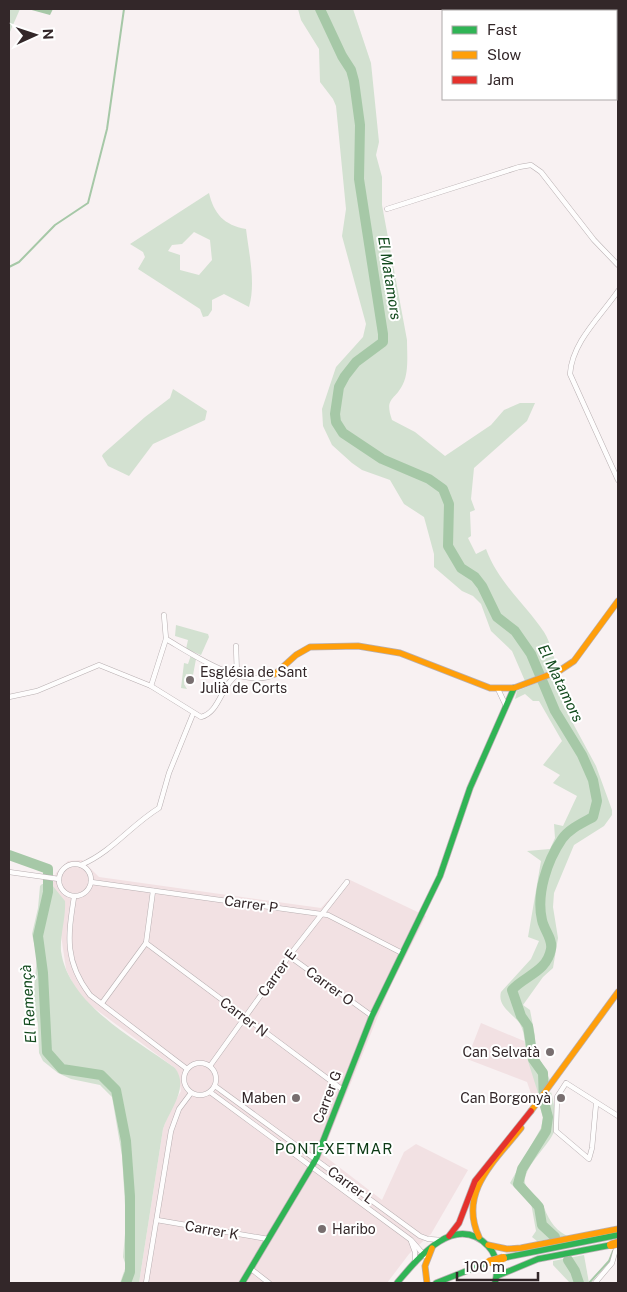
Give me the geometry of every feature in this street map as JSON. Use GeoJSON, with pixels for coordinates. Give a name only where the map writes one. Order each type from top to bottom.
{"type":"FeatureCollection","features":[{"type":"Feature","properties":{"kind":"main road"},"geometry":{"type":"LineString","coordinates":[[275,674],[296,655],[310,647],[324,645],[358,646],[400,653],[478,685],[498,689],[517,687],[559,671],[577,659],[618,602]]}},
{"type":"Feature","properties":{"kind":"main road","name":"Carrer G"},"geometry":{"type":"LineString","coordinates":[[242,1283],[314,1163],[372,1016],[440,876],[470,788],[506,706],[517,687]]}},
{"type":"Feature","properties":{"kind":"main road"},"geometry":{"type":"LineString","coordinates":[[397,1283],[414,1263],[425,1257],[459,1223],[475,1181],[539,1101],[618,992]]}},
{"type":"Feature","properties":{"kind":"main road"},"geometry":{"type":"LineString","coordinates":[[480,1239],[470,1222],[470,1203],[474,1193],[530,1112]]}},
{"type":"Feature","properties":{"kind":"main road"},"geometry":{"type":"LineString","coordinates":[[443,1239],[465,1234],[480,1239],[488,1245],[507,1249],[616,1238]]}},
{"type":"Feature","properties":{"kind":"main road"},"geometry":{"type":"LineString","coordinates":[[436,1283],[504,1259],[616,1238]]}},
{"type":"Feature","properties":{"kind":"main road"},"geometry":{"type":"LineString","coordinates":[[496,1280],[514,1265],[616,1238]]}},
{"type":"Feature","properties":{"kind":"main road"},"geometry":{"type":"LineString","coordinates":[[488,1245],[496,1260],[496,1280]]}},
{"type":"Feature","properties":{"kind":"main road"},"geometry":{"type":"LineString","coordinates":[[425,1257],[427,1283]]}},
{"type":"Feature","properties":{"kind":"main road"},"geometry":{"type":"LineString","coordinates":[[443,1283],[489,1263]]}},
{"type":"Feature","properties":{"kind":"street"},"geometry":{"type":"LineString","coordinates":[[387,209],[518,167],[531,165],[541,172],[594,240],[618,265]]}},
{"type":"Feature","properties":{"kind":"street"},"geometry":{"type":"LineString","coordinates":[[618,291],[582,341],[571,362],[570,374],[618,480]]}},
{"type":"Feature","properties":{"kind":"street"},"geometry":{"type":"LineString","coordinates":[[151,686],[166,639],[164,616]]}},
{"type":"Feature","properties":{"kind":"street"},"geometry":{"type":"LineString","coordinates":[[166,639],[200,659],[237,675],[258,680],[275,674]]}},
{"type":"Feature","properties":{"kind":"street"},"geometry":{"type":"LineString","coordinates":[[9,697],[38,691],[99,665],[151,686],[193,714],[201,717],[207,715],[228,684],[237,675],[236,646]]}},
{"type":"Feature","properties":{"kind":"street"},"geometry":{"type":"LineString","coordinates":[[498,689],[506,706]]}},
{"type":"Feature","properties":{"kind":"street"},"geometry":{"type":"LineString","coordinates":[[81,865],[87,869],[91,882],[86,893],[74,897],[63,891],[59,879],[60,873],[69,865],[81,865],[101,855],[141,819],[159,808],[169,773],[193,714]]}},
{"type":"Feature","properties":{"kind":"street"},"geometry":{"type":"LineString","coordinates":[[9,872],[38,878],[59,879]]}},
{"type":"Feature","properties":{"kind":"street","name":"Carrer P"},"geometry":{"type":"LineString","coordinates":[[91,882],[322,914],[338,920],[402,953]]}},
{"type":"Feature","properties":{"kind":"street","name":"Carrer E"},"geometry":{"type":"LineString","coordinates":[[210,1066],[289,956],[347,882]]}},
{"type":"Feature","properties":{"kind":"street"},"geometry":{"type":"LineString","coordinates":[[102,1003],[146,943],[153,891]]}},
{"type":"Feature","properties":{"kind":"street"},"geometry":{"type":"LineString","coordinates":[[74,897],[69,941],[72,965],[79,981],[90,995],[187,1068]]}},
{"type":"Feature","properties":{"kind":"street","name":"Carrer N"},"geometry":{"type":"LineString","coordinates":[[146,943],[342,1090]]}},
{"type":"Feature","properties":{"kind":"street","name":"Carrer O"},"geometry":{"type":"LineString","coordinates":[[289,956],[372,1016]]}},
{"type":"Feature","properties":{"kind":"street"},"geometry":{"type":"LineString","coordinates":[[199,1063],[210,1066],[215,1073],[215,1086],[210,1092],[202,1096],[191,1093],[184,1085],[184,1073],[187,1068],[199,1063]]}},
{"type":"Feature","properties":{"kind":"street"},"geometry":{"type":"LineString","coordinates":[[557,1076],[596,1104],[618,1116]]}},
{"type":"Feature","properties":{"kind":"street"},"geometry":{"type":"LineString","coordinates":[[566,1083],[557,1097],[556,1131],[588,1160],[592,1148],[596,1104]]}},
{"type":"Feature","properties":{"kind":"street","name":"Carrer L"},"geometry":{"type":"LineString","coordinates":[[215,1086],[411,1240],[425,1257]]}},
{"type":"Feature","properties":{"kind":"street","name":"Carrer L"},"geometry":{"type":"LineString","coordinates":[[210,1092],[420,1236],[428,1239],[443,1239]]}},
{"type":"Feature","properties":{"kind":"street"},"geometry":{"type":"LineString","coordinates":[[146,1283],[171,1131],[180,1109],[191,1093]]}},
{"type":"Feature","properties":{"kind":"street","name":"Carrer K"},"geometry":{"type":"LineString","coordinates":[[156,1220],[268,1240]]}},
{"type":"Feature","properties":{"kind":"street"},"geometry":{"type":"LineString","coordinates":[[595,1283],[612,1263],[616,1238]]}},
{"type":"Feature","properties":{"kind":"street"},"geometry":{"type":"LineString","coordinates":[[411,1240],[415,1252],[414,1263]]}},
{"type":"Feature","properties":{"kind":"street"},"geometry":{"type":"LineString","coordinates":[[251,1269],[269,1283]]}},
{"type":"Feature","properties":{"kind":"shaded area"},"geometry":{"type":"Polygon","coordinates":[[[9,9],[20,9],[9,34],[9,9]]]}},
{"type":"Feature","properties":{"kind":"shaded area"},"geometry":{"type":"Polygon","coordinates":[[[28,9],[53,9],[50,15],[28,9]]]}},
{"type":"Feature","properties":{"kind":"shaded area"},"geometry":{"type":"Polygon","coordinates":[[[298,9],[353,9],[371,63],[379,142],[376,155],[382,177],[382,205],[407,340],[405,379],[389,407],[392,420],[415,432],[445,456],[491,425],[504,410],[520,403],[535,403],[527,421],[474,468],[471,499],[475,510],[470,512],[471,536],[468,538],[476,554],[486,549],[497,572],[537,622],[548,641],[558,668],[525,681],[512,651],[491,631],[481,604],[473,596],[462,591],[434,567],[434,554],[424,517],[404,504],[390,480],[362,470],[332,445],[323,426],[322,409],[336,367],[363,337],[366,324],[342,236],[346,209],[336,106],[320,82],[319,49],[301,20],[298,9]]]}},
{"type":"Feature","properties":{"kind":"shaded area"},"geometry":{"type":"Polygon","coordinates":[[[209,193],[217,213],[221,217],[232,225],[246,229],[252,278],[249,307],[224,294],[212,300],[212,310],[208,316],[203,317],[200,309],[138,269],[145,257],[143,252],[130,244],[209,193]],[[194,232],[182,244],[172,245],[168,251],[180,255],[180,270],[199,275],[212,260],[210,240],[194,232]]]}},
{"type":"Feature","properties":{"kind":"shaded area"},"geometry":{"type":"Polygon","coordinates":[[[173,389],[207,411],[205,420],[153,444],[129,476],[108,466],[102,456],[103,454],[170,398],[173,389]]]}},
{"type":"Feature","properties":{"kind":"shaded area"},"geometry":{"type":"Polygon","coordinates":[[[176,625],[208,634],[209,637],[201,655],[186,649],[188,640],[175,636],[176,625]]]}},
{"type":"Feature","properties":{"kind":"shaded area"},"geometry":{"type":"Polygon","coordinates":[[[191,655],[196,659],[193,675],[186,674],[184,684],[187,689],[181,688],[184,663],[188,664],[191,655]]]}},
{"type":"Feature","properties":{"kind":"shaded area"},"geometry":{"type":"Polygon","coordinates":[[[559,674],[569,699],[562,703],[596,766],[612,810],[612,815],[604,826],[574,845],[554,893],[553,907],[558,938],[553,968],[543,977],[523,1005],[530,1010],[535,1036],[534,1048],[550,1080],[539,1096],[527,1058],[522,1028],[503,1006],[500,997],[501,992],[531,959],[539,941],[528,937],[541,861],[527,851],[550,849],[555,838],[554,824],[563,826],[577,796],[553,783],[560,775],[543,765],[562,741],[539,701],[533,701],[525,694],[515,699],[517,691],[559,674]]]}},
{"type":"Feature","properties":{"kind":"shaded area"},"geometry":{"type":"Polygon","coordinates":[[[82,860],[99,877],[321,908],[348,879],[426,916],[389,989],[322,1154],[382,1200],[404,1152],[416,1144],[468,1170],[431,1234],[409,1254],[387,1283],[139,1283],[163,1129],[169,1112],[181,1091],[175,1068],[90,1005],[75,988],[66,969],[61,935],[65,905],[52,885],[56,873],[68,861],[82,860]]]}},
{"type":"Feature","properties":{"kind":"shaded area"},"geometry":{"type":"Polygon","coordinates":[[[42,884],[52,885],[65,901],[61,951],[66,970],[76,988],[106,1019],[175,1068],[179,1076],[180,1083],[177,1099],[163,1129],[139,1283],[120,1283],[126,1266],[123,1257],[126,1222],[122,1156],[112,1097],[100,1085],[71,1079],[58,1073],[43,1061],[39,1053],[38,1024],[33,1002],[37,956],[32,934],[38,908],[40,886],[42,884]]]}},
{"type":"Feature","properties":{"kind":"shaded area"},"geometry":{"type":"Polygon","coordinates":[[[481,1023],[524,1041],[539,1096],[534,1102],[527,1082],[467,1059],[481,1023]]]}},
{"type":"Feature","properties":{"kind":"shaded area"},"geometry":{"type":"Polygon","coordinates":[[[551,1092],[555,1113],[553,1134],[528,1171],[525,1183],[528,1189],[542,1203],[554,1226],[567,1236],[537,1241],[532,1237],[536,1231],[531,1203],[510,1183],[541,1128],[543,1118],[540,1107],[551,1092]]]}},
{"type":"Feature","properties":{"kind":"shaded area"},"geometry":{"type":"Polygon","coordinates":[[[584,1255],[589,1283],[570,1283],[553,1265],[553,1261],[584,1255]]]}},
{"type":"Feature","properties":{"kind":"waterway"},"geometry":{"type":"LineString","coordinates":[[9,267],[19,262],[55,225],[88,203],[107,129],[124,9]]}},
{"type":"Feature","properties":{"kind":"waterway","name":"El Matamors"},"geometry":{"type":"LineString","coordinates":[[320,9],[342,56],[351,70],[354,81],[360,125],[359,179],[383,334],[383,342],[356,362],[339,387],[335,414],[336,422],[343,433],[382,459],[429,479],[443,489],[449,504],[448,546],[461,568],[475,577],[482,586],[497,617],[515,631],[531,654],[555,711],[582,755],[593,780],[597,801],[593,817],[565,835],[547,867],[544,878],[540,899],[543,924],[551,942],[549,957],[540,968],[512,990],[521,1016],[528,1026],[533,1059],[543,1073],[544,1102],[548,1117],[546,1131],[522,1169],[518,1184],[539,1207],[542,1225],[555,1237]]}},
{"type":"Feature","properties":{"kind":"waterway","name":"El Remençà"},"geometry":{"type":"LineString","coordinates":[[9,855],[48,869],[48,892],[38,936],[43,973],[47,1052],[62,1069],[101,1075],[116,1090],[126,1141],[130,1196],[130,1272],[126,1283]]}},
{"type":"Feature","properties":{"kind":"waterway"},"geometry":{"type":"LineString","coordinates":[[589,1283],[609,1261],[613,1251]]}},
{"type":"Feature","properties":{"kind":"waterway","name":"El Matamors"},"geometry":{"type":"LineString","coordinates":[[568,1260],[575,1271],[579,1283]]}},
{"type":"Feature","properties":{"kind":"traffic: fast"},"geometry":{"type":"LineString","coordinates":[[242,1283],[316,1159],[372,1016],[440,876],[470,788],[514,688]]}},
{"type":"Feature","properties":{"kind":"traffic: fast"},"geometry":{"type":"LineString","coordinates":[[397,1283],[415,1262],[438,1242],[450,1236],[463,1234],[475,1237],[488,1246],[494,1254],[497,1273],[495,1283]]}},
{"type":"Feature","properties":{"kind":"traffic: fast"},"geometry":{"type":"LineString","coordinates":[[503,1258],[618,1235]]}},
{"type":"Feature","properties":{"kind":"traffic: fast"},"geometry":{"type":"LineString","coordinates":[[497,1276],[538,1259],[611,1245]]}},
{"type":"Feature","properties":{"kind":"traffic: fast"},"geometry":{"type":"LineString","coordinates":[[436,1283],[489,1262]]}},
{"type":"Feature","properties":{"kind":"traffic: slow"},"geometry":{"type":"LineString","coordinates":[[275,674],[296,655],[310,647],[358,646],[400,653],[490,688],[514,688],[559,671],[574,661],[618,601]]}},
{"type":"Feature","properties":{"kind":"traffic: slow"},"geometry":{"type":"LineString","coordinates":[[531,1111],[618,992]]}},
{"type":"Feature","properties":{"kind":"traffic: slow"},"geometry":{"type":"LineString","coordinates":[[479,1237],[474,1221],[473,1206],[476,1191],[491,1165],[521,1128]]}},
{"type":"Feature","properties":{"kind":"traffic: slow"},"geometry":{"type":"LineString","coordinates":[[488,1245],[507,1249],[521,1248],[618,1229]]}},
{"type":"Feature","properties":{"kind":"traffic: slow"},"geometry":{"type":"LineString","coordinates":[[611,1245],[618,1243]]}},
{"type":"Feature","properties":{"kind":"traffic: slow"},"geometry":{"type":"LineString","coordinates":[[427,1283],[425,1266],[432,1248]]}},
{"type":"Feature","properties":{"kind":"traffic: slow"},"geometry":{"type":"LineString","coordinates":[[489,1262],[503,1258]]}},
{"type":"Feature","properties":{"kind":"traffic: jam"},"geometry":{"type":"LineString","coordinates":[[449,1236],[459,1223],[475,1181],[531,1111]]}},
{"type":"Feature","properties":{"kind":"place","name":"Església de Sant Julià de Corts"},"geometry":{"type":"Point","coordinates":[190,680]}},
{"type":"Feature","properties":{"kind":"place","name":"Can Selvatà"},"geometry":{"type":"Point","coordinates":[550,1052]}},
{"type":"Feature","properties":{"kind":"place","name":"Maben"},"geometry":{"type":"Point","coordinates":[296,1098]}},
{"type":"Feature","properties":{"kind":"place","name":"Can Borgonyà"},"geometry":{"type":"Point","coordinates":[561,1098]}},
{"type":"Feature","properties":{"kind":"place","name":"Haribo"},"geometry":{"type":"Point","coordinates":[322,1229]}},
{"type":"Feature","properties":{"kind":"district","name":"PONT-XETMAR"},"geometry":{"type":"Point","coordinates":[334,1148]}}]}
